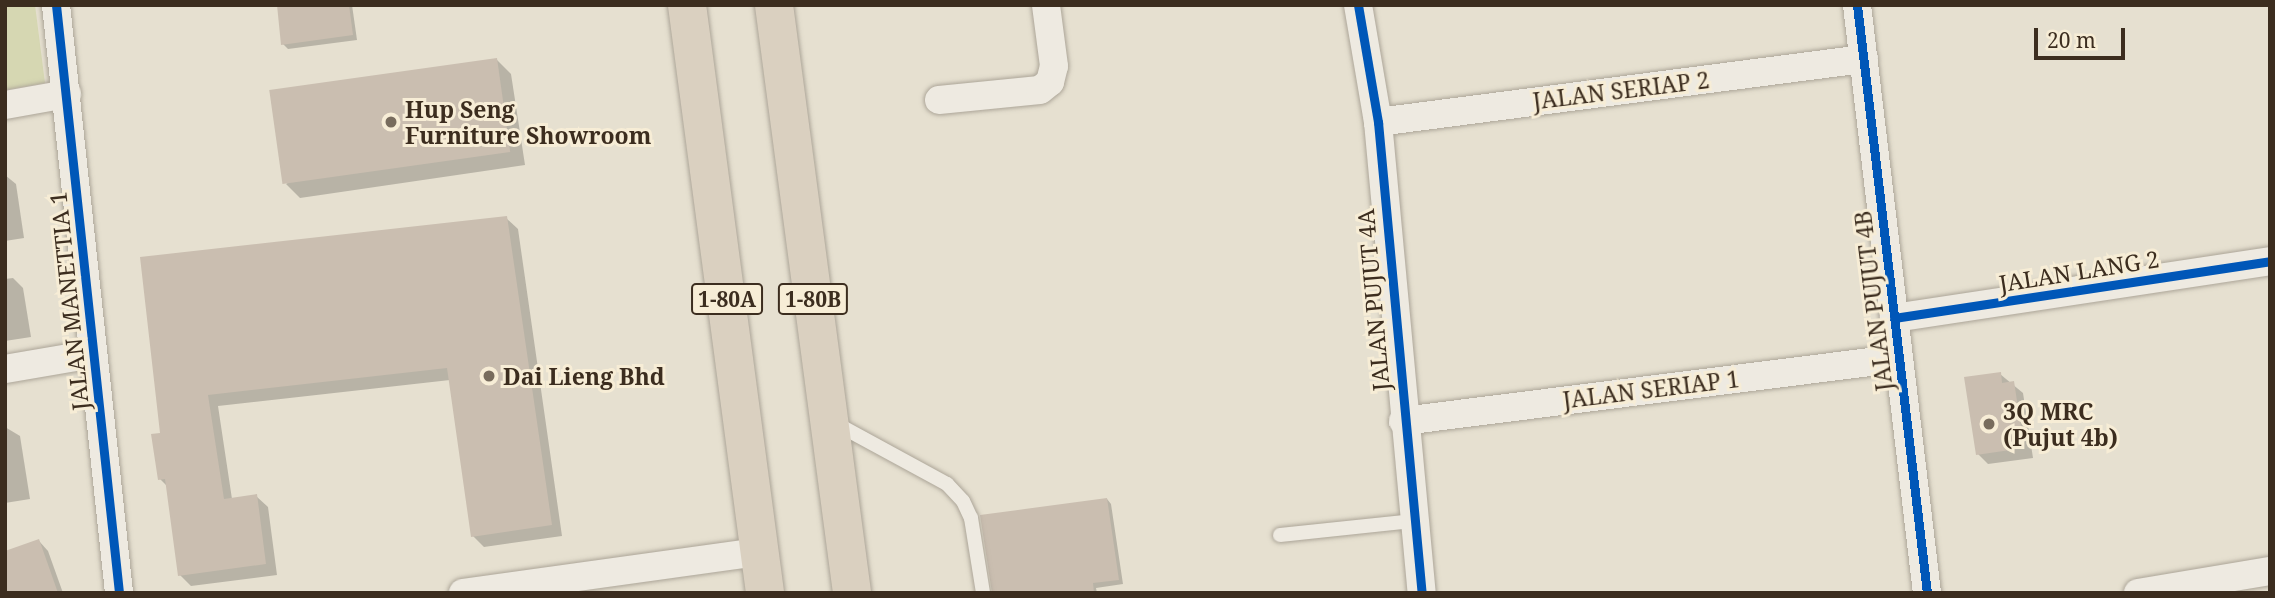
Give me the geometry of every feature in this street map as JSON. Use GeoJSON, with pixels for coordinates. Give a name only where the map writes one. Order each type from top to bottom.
{"type":"FeatureCollection","features":[{"type":"Feature","properties":{"kind":"highway","name":"1-80A"},"geometry":{"type":"LineString","coordinates":[[687,5],[765,593]]}},
{"type":"Feature","properties":{"kind":"highway","name":"1-80B"},"geometry":{"type":"LineString","coordinates":[[774,5],[852,593]]}},
{"type":"Feature","properties":{"kind":"street","name":"JALAN MANETTIA 1"},"geometry":{"type":"LineString","coordinates":[[56,5],[119,593]]}},
{"type":"Feature","properties":{"kind":"street"},"geometry":{"type":"LineString","coordinates":[[939,100],[1040,90],[1050,82],[1054,66],[1046,5]]}},
{"type":"Feature","properties":{"kind":"street","name":"JALAN PUJUT 4A"},"geometry":{"type":"LineString","coordinates":[[1358,5],[1378,122],[1403,421],[1422,593]]}},
{"type":"Feature","properties":{"kind":"street","name":"JALAN PUJUT 4B"},"geometry":{"type":"LineString","coordinates":[[1859,6],[1927,593]]}},
{"type":"Feature","properties":{"kind":"street","name":"JALAN SERIAP 2"},"geometry":{"type":"LineString","coordinates":[[1378,122],[1864,59]]}},
{"type":"Feature","properties":{"kind":"street"},"geometry":{"type":"LineString","coordinates":[[5,105],[66,94]]}},
{"type":"Feature","properties":{"kind":"street","name":"JALAN LANG 2"},"geometry":{"type":"LineString","coordinates":[[1894,318],[2270,261]]}},
{"type":"Feature","properties":{"kind":"street"},"geometry":{"type":"LineString","coordinates":[[5,369],[93,354]]}},
{"type":"Feature","properties":{"kind":"street","name":"JALAN SERIAP 1"},"geometry":{"type":"LineString","coordinates":[[1403,421],[1899,358]]}},
{"type":"Feature","properties":{"kind":"street"},"geometry":{"type":"LineString","coordinates":[[463,593],[513,589],[760,552]]}},
{"type":"Feature","properties":{"kind":"street"},"geometry":{"type":"LineString","coordinates":[[2138,593],[2270,571]]}},
{"type":"Feature","properties":{"kind":"lane"},"geometry":{"type":"LineString","coordinates":[[829,420],[947,484],[963,501],[971,517],[984,593]]}},
{"type":"Feature","properties":{"kind":"lane"},"geometry":{"type":"LineString","coordinates":[[1280,535],[1414,521]]}},
{"type":"Feature","properties":{"kind":"green space"},"geometry":{"type":"Polygon","coordinates":[[[5,5],[35,5],[45,83],[5,90],[5,5]]]}},
{"type":"Feature","properties":{"kind":"building"},"geometry":{"type":"Polygon","coordinates":[[[277,5],[349,5],[353,35],[281,45],[277,5]]]}},
{"type":"Feature","properties":{"kind":"building","name":"Hup Seng Furniture Showroom"},"geometry":{"type":"Polygon","coordinates":[[[497,58],[510,152],[282,184],[269,90],[497,58]]]}},
{"type":"Feature","properties":{"kind":"building"},"geometry":{"type":"Polygon","coordinates":[[[507,216],[552,525],[471,537],[447,368],[208,395],[224,499],[257,494],[266,564],[178,576],[165,479],[158,480],[151,434],[160,433],[140,257],[507,216]]]}},
{"type":"Feature","properties":{"kind":"building"},"geometry":{"type":"Polygon","coordinates":[[[2001,372],[2002,383],[2014,381],[2024,448],[1976,455],[1964,377],[2001,372]]]}},
{"type":"Feature","properties":{"kind":"building"},"geometry":{"type":"Polygon","coordinates":[[[1107,498],[1119,580],[1093,583],[1094,593],[992,593],[980,515],[1107,498]]]}},
{"type":"Feature","properties":{"kind":"building"},"geometry":{"type":"Polygon","coordinates":[[[39,539],[58,593],[5,593],[5,551],[39,539]]]}},
{"type":"Feature","properties":{"kind":"cycle path"},"geometry":{"type":"LineString","coordinates":[[56,5],[119,593]]}},
{"type":"Feature","properties":{"kind":"cycle path"},"geometry":{"type":"LineString","coordinates":[[1358,5],[1378,122],[1422,593]]}},
{"type":"Feature","properties":{"kind":"cycle path"},"geometry":{"type":"LineString","coordinates":[[1857,5],[1927,593]]}},
{"type":"Feature","properties":{"kind":"cycle path"},"geometry":{"type":"LineString","coordinates":[[1894,318],[2270,261]]}},
{"type":"Feature","properties":{"kind":"place","name":"Hup Seng Furniture Showroom"},"geometry":{"type":"Point","coordinates":[391,122]}},
{"type":"Feature","properties":{"kind":"place","name":"Dai Lieng Bhd"},"geometry":{"type":"Point","coordinates":[489,376]}},
{"type":"Feature","properties":{"kind":"place","name":"3Q MRC (Pujut 4b)"},"geometry":{"type":"Point","coordinates":[1989,424]}}]}
